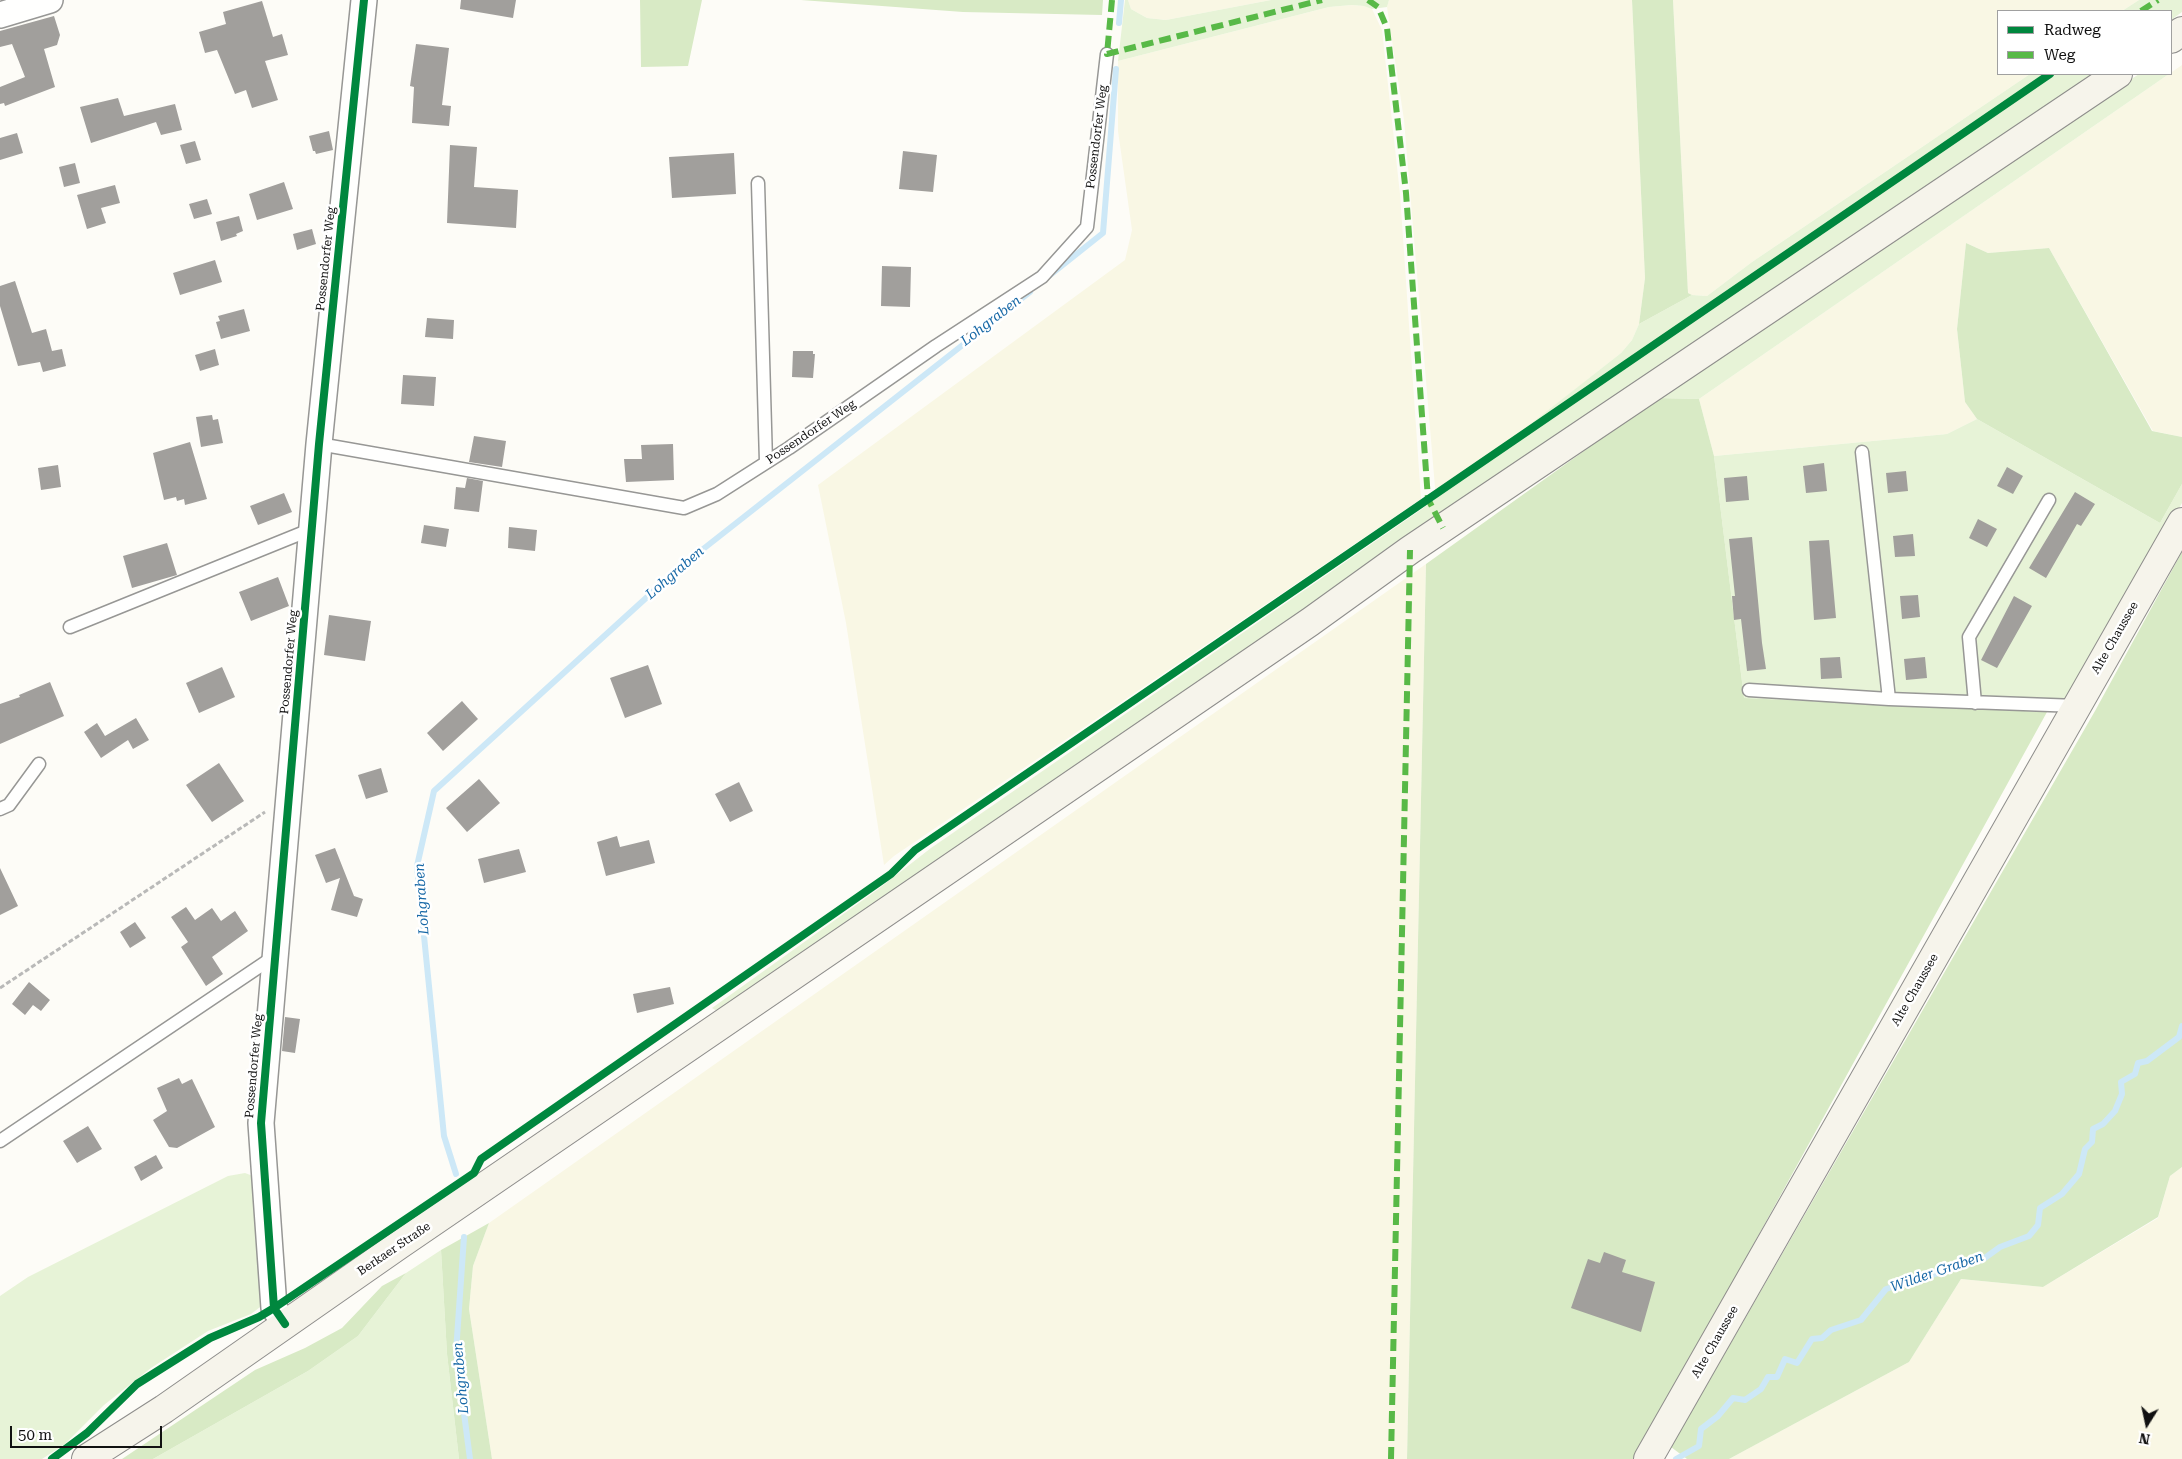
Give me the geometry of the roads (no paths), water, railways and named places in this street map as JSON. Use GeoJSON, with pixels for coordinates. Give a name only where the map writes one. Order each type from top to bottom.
{"type":"FeatureCollection","features":[{"type":"Feature","properties":{"kind":"main road","name":"Berkaer Straße"},"geometry":{"type":"LineString","coordinates":[[86,1459],[151,1418],[285,1324],[1294,633],[1410,550],[2117,75]]}},
{"type":"Feature","properties":{"kind":"main road","name":"Alte Chaussee"},"geometry":{"type":"LineString","coordinates":[[1648,1459],[2182,522]]}},
{"type":"Feature","properties":{"kind":"street"},"geometry":{"type":"LineString","coordinates":[[0,14],[50,0]]}},
{"type":"Feature","properties":{"kind":"street","name":"Possendorfer Weg"},"geometry":{"type":"LineString","coordinates":[[285,1324],[274,1308],[261,1123],[319,444],[364,0]]}},
{"type":"Feature","properties":{"kind":"lane","name":"Possendorfer Weg"},"geometry":{"type":"LineString","coordinates":[[319,444],[684,508],[716,494],[1042,277],[1087,227],[1107,54]]}},
{"type":"Feature","properties":{"kind":"lane"},"geometry":{"type":"LineString","coordinates":[[758,183],[766,462]]}},
{"type":"Feature","properties":{"kind":"lane"},"geometry":{"type":"LineString","coordinates":[[1862,452],[1889,699]]}},
{"type":"Feature","properties":{"kind":"lane"},"geometry":{"type":"LineString","coordinates":[[1975,703],[1969,637],[2049,500]]}},
{"type":"Feature","properties":{"kind":"lane"},"geometry":{"type":"LineString","coordinates":[[70,627],[312,529]]}},
{"type":"Feature","properties":{"kind":"lane"},"geometry":{"type":"LineString","coordinates":[[1749,690],[1889,699],[2077,706]]}},
{"type":"Feature","properties":{"kind":"lane"},"geometry":{"type":"LineString","coordinates":[[0,810],[9,805],[39,764]]}},
{"type":"Feature","properties":{"kind":"lane"},"geometry":{"type":"LineString","coordinates":[[0,1141],[275,956]]}},
{"type":"Feature","properties":{"kind":"waterway","name":"Lohgraben"},"geometry":{"type":"LineString","coordinates":[[1119,23],[1121,0]]}},
{"type":"Feature","properties":{"kind":"waterway","name":"Lohgraben"},"geometry":{"type":"LineString","coordinates":[[1049,276],[1103,233],[1116,69]]}},
{"type":"Feature","properties":{"kind":"waterway","name":"Lohgraben"},"geometry":{"type":"LineString","coordinates":[[456,1174],[444,1136],[417,866],[434,791],[679,568],[1030,292]]}},
{"type":"Feature","properties":{"kind":"waterway","name":"Wilder Graben"},"geometry":{"type":"LineString","coordinates":[[1676,1459],[1699,1446],[1701,1429],[1718,1416],[1733,1398],[1745,1400],[1761,1389],[1768,1377],[1777,1377],[1785,1359],[1797,1363],[1812,1339],[1822,1338],[1831,1330],[1861,1320],[1886,1289],[1982,1260],[2000,1247],[2029,1236],[2038,1225],[2040,1208],[2062,1194],[2079,1174],[2085,1149],[2092,1142],[2093,1129],[2103,1124],[2115,1111],[2122,1094],[2121,1082],[2135,1074],[2138,1063],[2147,1061],[2179,1037],[2182,1026]]}},
{"type":"Feature","properties":{"kind":"waterway","name":"Lohgraben"},"geometry":{"type":"LineString","coordinates":[[464,1237],[456,1352],[470,1459]]}}]}
